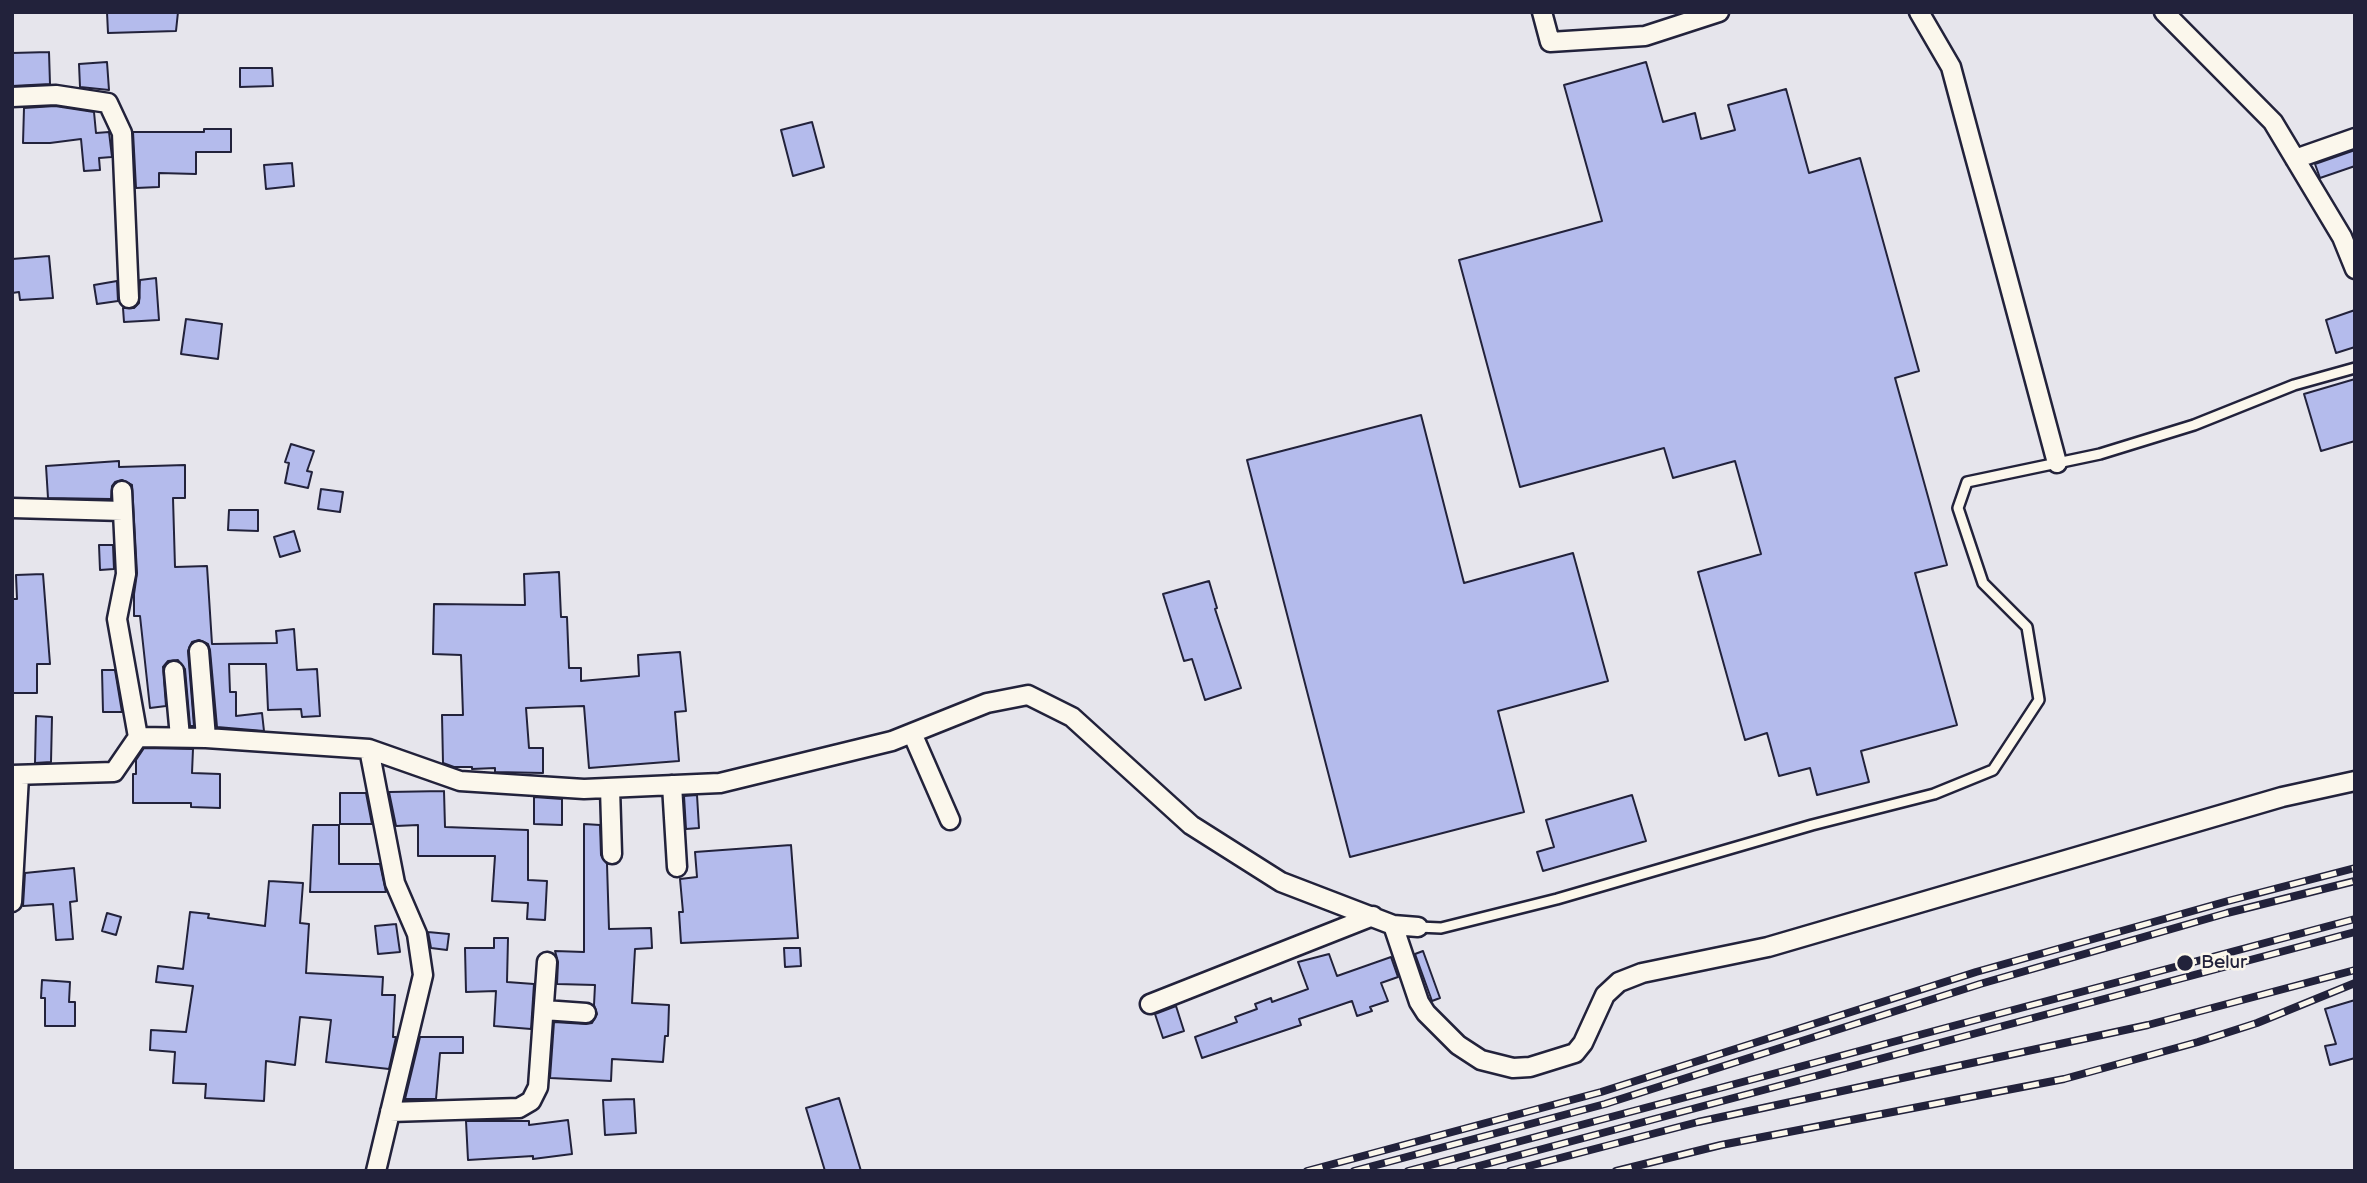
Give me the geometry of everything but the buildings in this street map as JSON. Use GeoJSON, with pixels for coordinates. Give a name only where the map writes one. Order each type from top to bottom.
{"type":"FeatureCollection","features":[{"type":"Feature","properties":{"kind":"street"},"geometry":{"type":"LineString","coordinates":[[1542,12],[1550,42],[1645,36],[1719,12]]}},
{"type":"Feature","properties":{"kind":"street"},"geometry":{"type":"LineString","coordinates":[[1919,12],[1951,66],[2057,463]]}},
{"type":"Feature","properties":{"kind":"street"},"geometry":{"type":"LineString","coordinates":[[2164,12],[2273,122],[2342,237],[2355,269]]}},
{"type":"Feature","properties":{"kind":"street"},"geometry":{"type":"LineString","coordinates":[[12,97],[56,95],[108,103],[122,133],[129,298]]}},
{"type":"Feature","properties":{"kind":"street"},"geometry":{"type":"LineString","coordinates":[[2295,159],[2355,138]]}},
{"type":"Feature","properties":{"kind":"street"},"geometry":{"type":"LineString","coordinates":[[12,902],[15,776],[114,772],[138,737],[117,619],[126,574],[122,491]]}},
{"type":"Feature","properties":{"kind":"street"},"geometry":{"type":"LineString","coordinates":[[12,508],[123,511]]}},
{"type":"Feature","properties":{"kind":"street"},"geometry":{"type":"LineString","coordinates":[[199,651],[206,738]]}},
{"type":"Feature","properties":{"kind":"street"},"geometry":{"type":"LineString","coordinates":[[174,671],[180,737]]}},
{"type":"Feature","properties":{"kind":"street"},"geometry":{"type":"LineString","coordinates":[[138,737],[206,738],[369,750],[460,782],[584,789],[720,783],[892,741],[988,703],[1028,695],[1072,717],[1191,825],[1281,882],[1394,925],[1418,927]]}},
{"type":"Feature","properties":{"kind":"street"},"geometry":{"type":"LineString","coordinates":[[912,733],[950,820]]}},
{"type":"Feature","properties":{"kind":"street"},"geometry":{"type":"LineString","coordinates":[[369,750],[395,883],[417,934],[423,975],[376,1171]]}},
{"type":"Feature","properties":{"kind":"street"},"geometry":{"type":"LineString","coordinates":[[1394,925],[1419,1002],[1426,1013],[1458,1045],[1480,1060],[1513,1068],[1530,1068],[1574,1053],[1583,1043],[1605,995],[1619,982],[1642,973],[1768,947],[2283,797],[2355,781]]}},
{"type":"Feature","properties":{"kind":"street"},"geometry":{"type":"LineString","coordinates":[[672,785],[677,867]]}},
{"type":"Feature","properties":{"kind":"street"},"geometry":{"type":"LineString","coordinates":[[610,788],[612,854]]}},
{"type":"Feature","properties":{"kind":"street"},"geometry":{"type":"LineString","coordinates":[[1150,1004],[1373,916]]}},
{"type":"Feature","properties":{"kind":"street"},"geometry":{"type":"LineString","coordinates":[[390,1112],[519,1108],[531,1101],[538,1087],[547,962]]}},
{"type":"Feature","properties":{"kind":"street"},"geometry":{"type":"LineString","coordinates":[[544,1010],[586,1013]]}},
{"type":"Feature","properties":{"kind":"lane"},"geometry":{"type":"LineString","coordinates":[[1418,927],[1441,928],[1557,899],[1812,825],[1934,794],[1993,770],[2039,700],[2027,627],[1983,583],[1958,508],[1967,482],[2100,454],[2194,425],[2294,385],[2355,368]]}},
{"type":"Feature","properties":{"kind":"railway"},"geometry":{"type":"LineString","coordinates":[[1307,1171],[1601,1092],[1976,972],[2355,868]]}},
{"type":"Feature","properties":{"kind":"railway"},"geometry":{"type":"LineString","coordinates":[[1354,1171],[1605,1104],[1980,984],[2227,913],[2355,881]]}},
{"type":"Feature","properties":{"kind":"railway"},"geometry":{"type":"LineString","coordinates":[[1408,1171],[2355,919]]}},
{"type":"Feature","properties":{"kind":"railway"},"geometry":{"type":"LineString","coordinates":[[1460,1171],[2355,932]]}},
{"type":"Feature","properties":{"kind":"railway"},"geometry":{"type":"LineString","coordinates":[[1510,1171],[1698,1122],[2148,1025],[2355,970]]}},
{"type":"Feature","properties":{"kind":"railway"},"geometry":{"type":"LineString","coordinates":[[1616,1171],[1721,1145],[2064,1079],[2257,1023],[2355,983]]}},
{"type":"Feature","properties":{"kind":"place","name":"Belur"},"geometry":{"type":"Point","coordinates":[2185,963]}}]}
